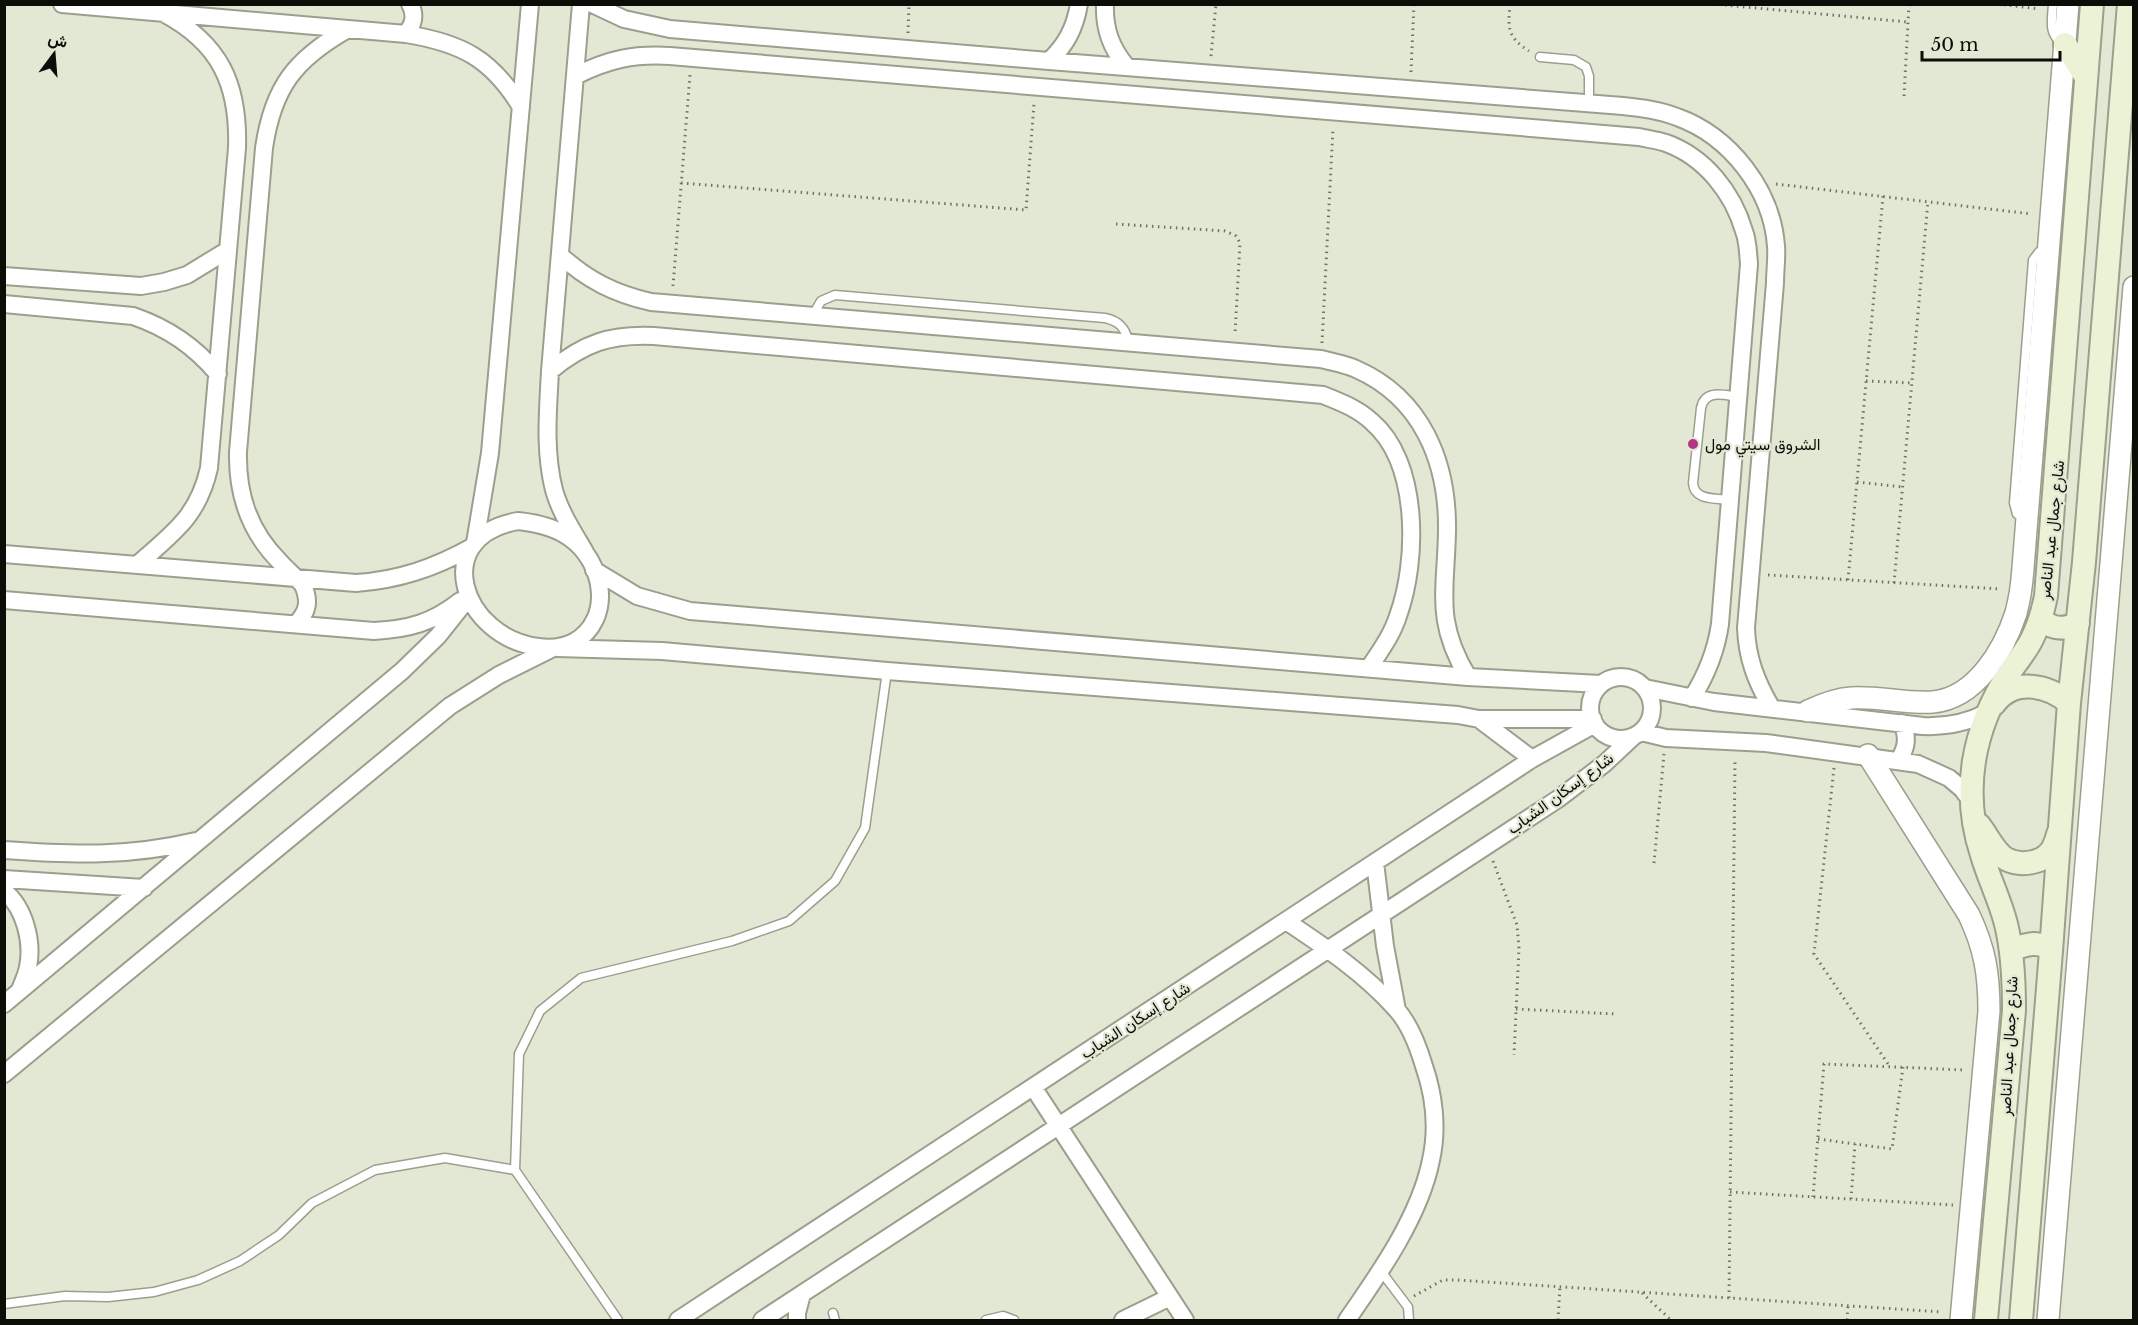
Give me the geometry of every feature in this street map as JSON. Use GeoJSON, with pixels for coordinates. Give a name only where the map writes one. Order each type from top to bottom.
{"type":"FeatureCollection","features":[{"type":"Feature","properties":{"kind":"main road","name":"شارع جمال عبد الناصر"},"geometry":{"type":"LineString","coordinates":[[1986,1320],[2014,1010],[2011,950],[1999,901],[1982,857],[1972,817],[1971,788],[1978,738],[1988,712],[2032,638],[2046,596],[2092,4]]}},
{"type":"Feature","properties":{"kind":"main road","name":"شارع جمال عبد الناصر"},"geometry":{"type":"LineString","coordinates":[[2021,1320],[2069,703],[2124,184],[2129,4]]}},
{"type":"Feature","properties":{"kind":"main road"},"geometry":{"type":"LineString","coordinates":[[2065,44],[2086,77]]}},
{"type":"Feature","properties":{"kind":"main road"},"geometry":{"type":"LineString","coordinates":[[2040,619],[2057,629],[2068,628],[2079,623]]}},
{"type":"Feature","properties":{"kind":"main road"},"geometry":{"type":"LineString","coordinates":[[1988,712],[1997,700],[2021,687],[2047,688],[2059,694],[2069,703]]}},
{"type":"Feature","properties":{"kind":"main road"},"geometry":{"type":"LineString","coordinates":[[1972,817],[1989,837],[1996,850],[2005,859],[2017,863],[2031,863],[2043,858],[2052,850],[2059,833]]}},
{"type":"Feature","properties":{"kind":"main road"},"geometry":{"type":"LineString","coordinates":[[2011,950],[2026,944],[2037,944],[2047,946],[2051,951]]}},
{"type":"Feature","properties":{"kind":"street"},"geometry":{"type":"LineString","coordinates":[[62,4],[406,34],[438,39],[464,50],[487,64],[507,84],[521,107]]}},
{"type":"Feature","properties":{"kind":"street"},"geometry":{"type":"LineString","coordinates":[[406,34],[414,16],[410,4]]}},
{"type":"Feature","properties":{"kind":"street"},"geometry":{"type":"LineString","coordinates":[[530,4],[490,453],[474,545],[464,568],[465,582],[477,612],[500,635],[515,642],[554,649],[662,651],[887,671],[1458,715],[1479,719],[1594,722]]}},
{"type":"Feature","properties":{"kind":"street"},"geometry":{"type":"LineString","coordinates":[[4,1074],[450,706],[499,675],[573,642],[587,632],[596,618],[601,602],[600,585],[554,492],[547,426],[582,4]]}},
{"type":"Feature","properties":{"kind":"street"},"geometry":{"type":"LineString","coordinates":[[592,4],[624,19],[670,29],[1652,109],[1678,117],[1701,128],[1721,143],[1754,181],[1768,213],[1776,246],[1746,628],[1747,649],[1752,669],[1771,707]]}},
{"type":"Feature","properties":{"kind":"street"},"geometry":{"type":"LineString","coordinates":[[1049,61],[1060,52],[1069,38],[1079,4]]}},
{"type":"Feature","properties":{"kind":"street"},"geometry":{"type":"LineString","coordinates":[[1105,4],[1105,25],[1109,41],[1127,67]]}},
{"type":"Feature","properties":{"kind":"street"},"geometry":{"type":"LineString","coordinates":[[1808,711],[1834,701],[1850,698],[1932,702],[1948,699],[1962,692],[1979,677],[2001,644],[2016,613],[2021,590],[2065,44],[2058,6]]}},
{"type":"Feature","properties":{"kind":"street"},"geometry":{"type":"LineString","coordinates":[[137,565],[187,519],[198,504],[205,487],[211,450],[238,130],[231,89],[221,65],[206,43],[186,25],[163,13]]}},
{"type":"Feature","properties":{"kind":"street"},"geometry":{"type":"LineString","coordinates":[[296,624],[302,618],[308,602],[303,585],[263,543],[251,522],[242,500],[238,476],[238,452],[267,133],[281,89],[299,64],[322,44],[348,29]]}},
{"type":"Feature","properties":{"kind":"street"},"geometry":{"type":"LineString","coordinates":[[575,76],[621,57],[646,55],[691,58],[1639,137],[1667,144],[1694,158],[1717,179],[1734,204],[1745,233],[1749,264],[1717,643],[1704,680],[1692,698]]}},
{"type":"Feature","properties":{"kind":"street"},"geometry":{"type":"LineString","coordinates":[[238,130],[247,125],[253,125],[267,133]]}},
{"type":"Feature","properties":{"kind":"street"},"geometry":{"type":"LineString","coordinates":[[4,276],[141,286],[187,275],[228,250]]}},
{"type":"Feature","properties":{"kind":"street"},"geometry":{"type":"LineString","coordinates":[[560,255],[575,269],[611,291],[651,302],[1321,359],[1355,368],[1383,383],[1406,404],[1425,430],[1438,459],[1447,528],[1444,610],[1446,628],[1468,677]]}},
{"type":"Feature","properties":{"kind":"street"},"geometry":{"type":"LineString","coordinates":[[114,314],[121,303],[121,291],[117,285]]}},
{"type":"Feature","properties":{"kind":"street"},"geometry":{"type":"LineString","coordinates":[[2048,1320],[2133,287]]}},
{"type":"Feature","properties":{"kind":"street"},"geometry":{"type":"LineString","coordinates":[[4,304],[133,316],[172,333],[204,358],[218,374]]}},
{"type":"Feature","properties":{"kind":"street"},"geometry":{"type":"LineString","coordinates":[[550,371],[568,356],[588,345],[610,338],[633,335],[1323,395],[1349,405],[1372,421],[1390,442],[1402,468],[1407,496],[1411,560],[1406,589],[1398,617],[1385,644],[1369,668]]}},
{"type":"Feature","properties":{"kind":"street"},"geometry":{"type":"LineString","coordinates":[[211,450],[222,456],[234,455],[238,452]]}},
{"type":"Feature","properties":{"kind":"street"},"geometry":{"type":"LineString","coordinates":[[4,554],[356,583],[380,581],[428,569],[474,545],[487,531],[518,520],[535,522],[553,528],[570,538],[585,552]]}},
{"type":"Feature","properties":{"kind":"street"},"geometry":{"type":"LineString","coordinates":[[594,570],[637,596],[690,611],[1468,677],[1601,684]]}},
{"type":"Feature","properties":{"kind":"street"},"geometry":{"type":"LineString","coordinates":[[4,600],[374,631],[414,627],[435,618],[469,595]]}},
{"type":"Feature","properties":{"kind":"street"},"geometry":{"type":"LineString","coordinates":[[4,1004],[421,654],[455,617],[469,595]]}},
{"type":"Feature","properties":{"kind":"street"},"geometry":{"type":"LineString","coordinates":[[1637,734],[1652,715],[1650,696],[1645,688],[1638,682],[1619,677],[1601,684],[1591,700],[1590,710],[1594,722],[1605,734],[1614,738],[1623,739],[1637,734],[1666,738],[1735,741],[1868,755],[1918,764],[1949,778],[1962,789],[1971,801],[1972,817]]}},
{"type":"Feature","properties":{"kind":"street"},"geometry":{"type":"LineString","coordinates":[[1645,688],[1692,698],[1941,727],[1959,724],[1988,712]]}},
{"type":"Feature","properties":{"kind":"street"},"geometry":{"type":"LineString","coordinates":[[1479,719],[1532,759]]}},
{"type":"Feature","properties":{"kind":"street","name":"شارع إسكان الشباب"},"geometry":{"type":"LineString","coordinates":[[678,1320],[1532,759],[1594,722]]}},
{"type":"Feature","properties":{"kind":"street"},"geometry":{"type":"LineString","coordinates":[[1899,760],[1907,742],[1902,723]]}},
{"type":"Feature","properties":{"kind":"street","name":"شارع إسكان الشباب"},"geometry":{"type":"LineString","coordinates":[[762,1320],[1487,846],[1580,783],[1637,734]]}},
{"type":"Feature","properties":{"kind":"street"},"geometry":{"type":"LineString","coordinates":[[1868,755],[1969,915],[1986,961],[1989,986],[1961,1317]]}},
{"type":"Feature","properties":{"kind":"street"},"geometry":{"type":"LineString","coordinates":[[4,850],[110,855],[170,847],[200,840]]}},
{"type":"Feature","properties":{"kind":"street"},"geometry":{"type":"LineString","coordinates":[[42,881],[50,871],[45,853]]}},
{"type":"Feature","properties":{"kind":"street"},"geometry":{"type":"LineString","coordinates":[[1375,862],[1385,946],[1398,1011]]}},
{"type":"Feature","properties":{"kind":"street"},"geometry":{"type":"LineString","coordinates":[[4,879],[144,888]]}},
{"type":"Feature","properties":{"kind":"street"},"geometry":{"type":"LineString","coordinates":[[4,891],[23,916],[30,941],[28,967],[19,992]]}},
{"type":"Feature","properties":{"kind":"street"},"geometry":{"type":"LineString","coordinates":[[1286,921],[1369,982],[1398,1011],[1417,1044],[1430,1082],[1435,1120],[1432,1159],[1421,1194],[1380,1270],[1347,1320]]}},
{"type":"Feature","properties":{"kind":"street"},"geometry":{"type":"LineString","coordinates":[[1033,1087],[1185,1320]]}},
{"type":"Feature","properties":{"kind":"street"},"geometry":{"type":"LineString","coordinates":[[797,1320],[802,1294]]}},
{"type":"Feature","properties":{"kind":"street"},"geometry":{"type":"LineString","coordinates":[[1123,1320],[1170,1297]]}},
{"type":"Feature","properties":{"kind":"lane"},"geometry":{"type":"LineString","coordinates":[[1540,57],[1578,61],[1586,67],[1589,76],[1589,103]]}},
{"type":"Feature","properties":{"kind":"lane"},"geometry":{"type":"LineString","coordinates":[[1730,500],[1700,496],[1694,490],[1693,483],[1701,408],[1704,400],[1716,394],[1738,397]]}},
{"type":"Feature","properties":{"kind":"lane"},"geometry":{"type":"LineString","coordinates":[[618,1320],[515,1170],[519,1054],[540,1011],[581,978],[732,941],[789,921],[835,881],[865,828],[887,671]]}},
{"type":"Feature","properties":{"kind":"lane"},"geometry":{"type":"LineString","coordinates":[[4,1305],[65,1296],[108,1296],[154,1292],[198,1280],[240,1261],[279,1235],[312,1203],[375,1170],[445,1158],[515,1170]]}},
{"type":"Feature","properties":{"kind":"lane"},"geometry":{"type":"LineString","coordinates":[[1380,1270],[1405,1302],[1410,1314],[1409,1320]]}},
{"type":"Feature","properties":{"kind":"lane"},"geometry":{"type":"LineString","coordinates":[[986,1320],[1004,1316],[1014,1320]]}},
{"type":"Feature","properties":{"kind":"path"},"geometry":{"type":"LineString","coordinates":[[907,50],[909,4]]}},
{"type":"Feature","properties":{"kind":"path"},"geometry":{"type":"LineString","coordinates":[[1210,73],[1216,4]]}},
{"type":"Feature","properties":{"kind":"path"},"geometry":{"type":"LineString","coordinates":[[1410,89],[1414,4]]}},
{"type":"Feature","properties":{"kind":"path"},"geometry":{"type":"LineString","coordinates":[[1510,4],[1508,28],[1527,50],[1540,57]]}},
{"type":"Feature","properties":{"kind":"path"},"geometry":{"type":"LineString","coordinates":[[1713,4],[1908,22]]}},
{"type":"Feature","properties":{"kind":"path"},"geometry":{"type":"LineString","coordinates":[[1904,96],[1909,4]]}},
{"type":"Feature","properties":{"kind":"path"},"geometry":{"type":"LineString","coordinates":[[1998,4],[2058,6]]}},
{"type":"Feature","properties":{"kind":"path"},"geometry":{"type":"LineString","coordinates":[[671,304],[691,58]]}},
{"type":"Feature","properties":{"kind":"path"},"geometry":{"type":"LineString","coordinates":[[681,183],[1026,210],[1036,87]]}},
{"type":"Feature","properties":{"kind":"path"},"geometry":{"type":"LineString","coordinates":[[1321,359],[1334,111]]}},
{"type":"Feature","properties":{"kind":"path"},"geometry":{"type":"LineString","coordinates":[[1754,181],[2051,216]]}},
{"type":"Feature","properties":{"kind":"path"},"geometry":{"type":"LineString","coordinates":[[1848,580],[1883,196]]}},
{"type":"Feature","properties":{"kind":"path"},"geometry":{"type":"LineString","coordinates":[[1894,583],[1928,201]]}},
{"type":"Feature","properties":{"kind":"path"},"geometry":{"type":"LineString","coordinates":[[1116,224],[1224,231],[1236,236],[1240,248],[1235,351]]}},
{"type":"Feature","properties":{"kind":"path"},"geometry":{"type":"LineString","coordinates":[[1866,381],[1912,383]]}},
{"type":"Feature","properties":{"kind":"path"},"geometry":{"type":"LineString","coordinates":[[1857,482],[1903,487]]}},
{"type":"Feature","properties":{"kind":"path"},"geometry":{"type":"LineString","coordinates":[[1750,574],[2021,590]]}},
{"type":"Feature","properties":{"kind":"path"},"geometry":{"type":"LineString","coordinates":[[1654,863],[1666,738]]}},
{"type":"Feature","properties":{"kind":"path"},"geometry":{"type":"LineString","coordinates":[[1729,1298],[1735,741]]}},
{"type":"Feature","properties":{"kind":"path"},"geometry":{"type":"LineString","coordinates":[[1836,752],[1814,954],[1890,1067]]}},
{"type":"Feature","properties":{"kind":"path"},"geometry":{"type":"LineString","coordinates":[[1487,846],[1517,925],[1519,948],[1514,1055]]}},
{"type":"Feature","properties":{"kind":"path"},"geometry":{"type":"LineString","coordinates":[[1516,1009],[1616,1014]]}},
{"type":"Feature","properties":{"kind":"path"},"geometry":{"type":"LineString","coordinates":[[1813,1197],[1824,1064],[1983,1070]]}},
{"type":"Feature","properties":{"kind":"path"},"geometry":{"type":"LineString","coordinates":[[1818,1139],[1892,1149],[1903,1067]]}},
{"type":"Feature","properties":{"kind":"path"},"geometry":{"type":"LineString","coordinates":[[1851,1199],[1855,1144]]}},
{"type":"Feature","properties":{"kind":"path"},"geometry":{"type":"LineString","coordinates":[[1730,1192],[1971,1206]]}},
{"type":"Feature","properties":{"kind":"path"},"geometry":{"type":"LineString","coordinates":[[1405,1302],[1443,1280],[1848,1306],[1961,1317]]}},
{"type":"Feature","properties":{"kind":"path"},"geometry":{"type":"LineString","coordinates":[[1558,1320],[1560,1286]]}},
{"type":"Feature","properties":{"kind":"path"},"geometry":{"type":"LineString","coordinates":[[1641,1292],[1671,1320]]}},
{"type":"Feature","properties":{"kind":"path"},"geometry":{"type":"LineString","coordinates":[[1847,1320],[1848,1306]]}},
{"type":"Feature","properties":{"kind":"place","name":"الشروق سيتي مول"},"geometry":{"type":"Point","coordinates":[1693,444]}}]}
